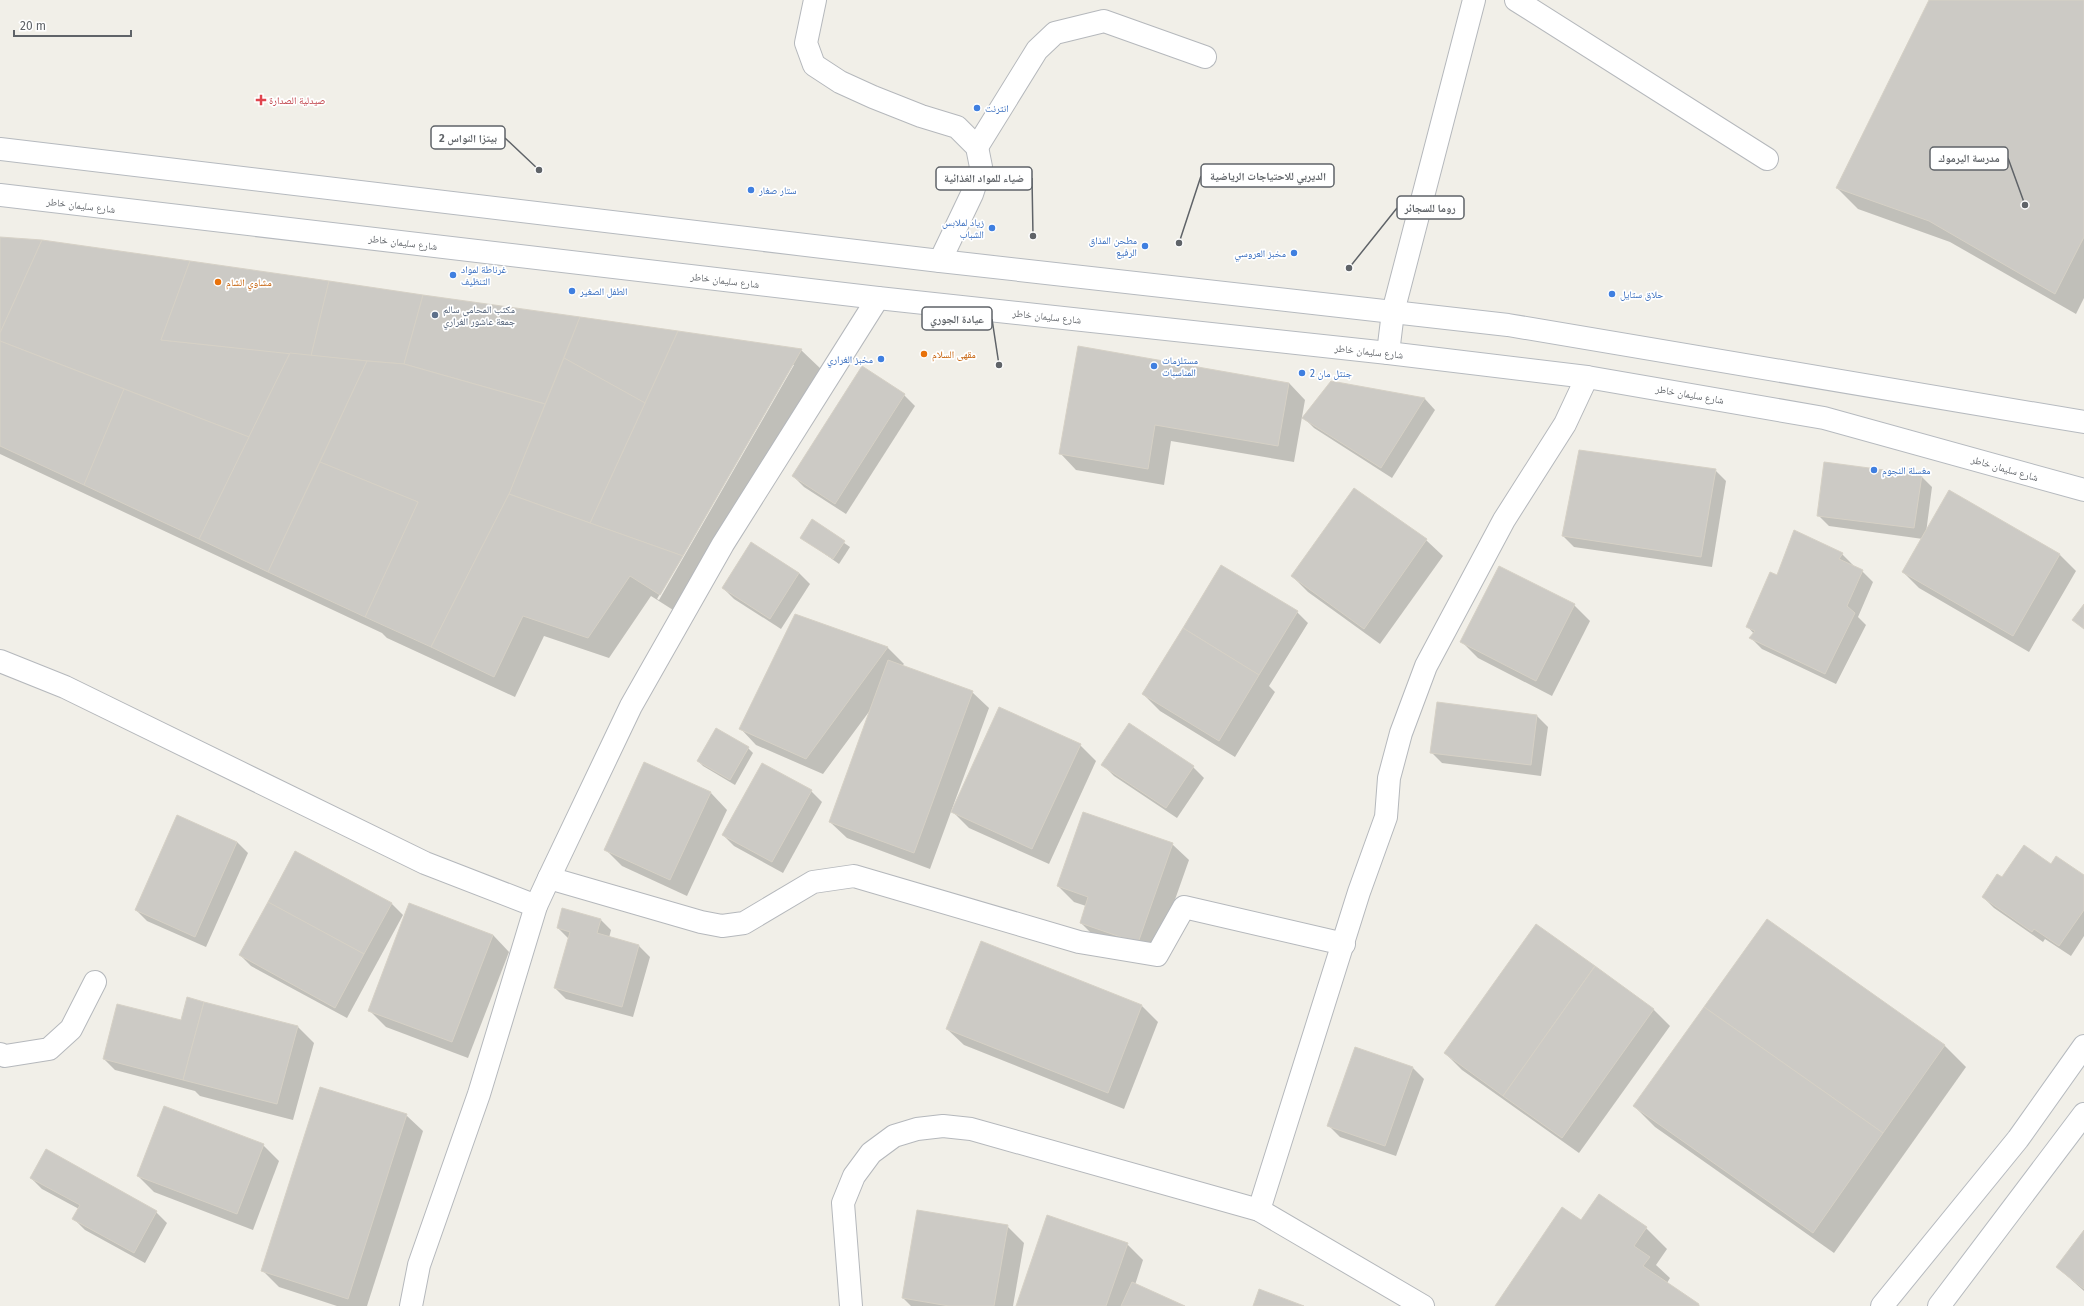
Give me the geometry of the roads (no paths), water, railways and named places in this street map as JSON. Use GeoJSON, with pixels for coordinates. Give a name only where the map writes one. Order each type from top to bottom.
{"type":"FeatureCollection","features":[{"type":"Feature","properties":{"kind":"street"},"geometry":{"type":"LineString","coordinates":[[815,0],[806,43],[814,65],[840,82],[873,97],[921,116],[958,127],[978,147],[981,166],[974,187],[940,260]]}},
{"type":"Feature","properties":{"kind":"street"},"geometry":{"type":"LineString","coordinates":[[1388,353],[1393,312],[1474,0]]}},
{"type":"Feature","properties":{"kind":"street"},"geometry":{"type":"LineString","coordinates":[[1516,0],[1767,159]]}},
{"type":"Feature","properties":{"kind":"street"},"geometry":{"type":"LineString","coordinates":[[978,147],[1037,50],[1055,33],[1104,21],[1205,57]]}},
{"type":"Feature","properties":{"kind":"street"},"geometry":{"type":"LineString","coordinates":[[0,149],[940,260],[1508,325],[2084,422]]}},
{"type":"Feature","properties":{"kind":"street","name":"شارع سليمان خاطر"},"geometry":{"type":"LineString","coordinates":[[0,195],[878,298],[1388,353],[1587,377],[1824,418],[2084,490]]}},
{"type":"Feature","properties":{"kind":"street"},"geometry":{"type":"LineString","coordinates":[[412,1306],[419,1265],[479,1094],[536,906],[548,878],[634,699],[723,544],[878,298]]}},
{"type":"Feature","properties":{"kind":"street"},"geometry":{"type":"LineString","coordinates":[[1259,1210],[1344,944],[1359,892],[1386,817],[1389,778],[1401,733],[1426,666],[1504,520],[1565,424],[1587,377]]}},
{"type":"Feature","properties":{"kind":"street"},"geometry":{"type":"LineString","coordinates":[[0,660],[64,687],[425,864],[536,906]]}},
{"type":"Feature","properties":{"kind":"street"},"geometry":{"type":"LineString","coordinates":[[548,878],[701,922],[722,926],[744,923],[813,882],[854,876],[1079,942],[1157,954],[1184,907],[1344,944]]}},
{"type":"Feature","properties":{"kind":"street"},"geometry":{"type":"LineString","coordinates":[[0,1054],[5,1056],[49,1049],[70,1029],[95,982]]}},
{"type":"Feature","properties":{"kind":"street"},"geometry":{"type":"LineString","coordinates":[[1882,1306],[2018,1138],[2084,1046]]}},
{"type":"Feature","properties":{"kind":"street"},"geometry":{"type":"LineString","coordinates":[[1939,1306],[2084,1114]]}},
{"type":"Feature","properties":{"kind":"street"},"geometry":{"type":"LineString","coordinates":[[851,1306],[844,1203],[854,1176],[871,1153],[894,1136],[917,1129],[943,1126],[971,1128],[1259,1210],[1398,1300],[1423,1306]]}},
{"type":"Feature","properties":{"kind":"place","name":"صيدلية الصدارة"},"geometry":{"type":"Point","coordinates":[261,100]}},
{"type":"Feature","properties":{"kind":"place","name":"انترنت"},"geometry":{"type":"Point","coordinates":[977,108]}},
{"type":"Feature","properties":{"kind":"place","name":"بيتزا النواس 2"},"geometry":{"type":"Point","coordinates":[539,170]}},
{"type":"Feature","properties":{"kind":"place","name":"ستار صغار"},"geometry":{"type":"Point","coordinates":[751,190]}},
{"type":"Feature","properties":{"kind":"place","name":"مدرسة اليرموك"},"geometry":{"type":"Point","coordinates":[2025,205]}},
{"type":"Feature","properties":{"kind":"place","name":"زياد لملابس الشباب"},"geometry":{"type":"Point","coordinates":[992,228]}},
{"type":"Feature","properties":{"kind":"place","name":"ضياء للمواد الغذائية"},"geometry":{"type":"Point","coordinates":[1033,236]}},
{"type":"Feature","properties":{"kind":"place","name":"الديربي للاحتياجات الرياضية"},"geometry":{"type":"Point","coordinates":[1179,243]}},
{"type":"Feature","properties":{"kind":"place","name":"مطحن المذاق الرفيع"},"geometry":{"type":"Point","coordinates":[1145,246]}},
{"type":"Feature","properties":{"kind":"place","name":"مخبز العروسي"},"geometry":{"type":"Point","coordinates":[1294,253]}},
{"type":"Feature","properties":{"kind":"place","name":"روما للسجائر"},"geometry":{"type":"Point","coordinates":[1349,268]}},
{"type":"Feature","properties":{"kind":"place","name":"غرناطة لمواد التنظيف"},"geometry":{"type":"Point","coordinates":[453,275]}},
{"type":"Feature","properties":{"kind":"place","name":"مشاوي الشام"},"geometry":{"type":"Point","coordinates":[218,282]}},
{"type":"Feature","properties":{"kind":"place","name":"الطفل الصغير"},"geometry":{"type":"Point","coordinates":[572,291]}},
{"type":"Feature","properties":{"kind":"place","name":"حلاق ستايل"},"geometry":{"type":"Point","coordinates":[1612,294]}},
{"type":"Feature","properties":{"kind":"place","name":"مكتب المحامي سالم جمعة عاشور الغراري"},"geometry":{"type":"Point","coordinates":[435,315]}},
{"type":"Feature","properties":{"kind":"place","name":"مقهى السلام"},"geometry":{"type":"Point","coordinates":[924,354]}},
{"type":"Feature","properties":{"kind":"place","name":"مخبز الغراري"},"geometry":{"type":"Point","coordinates":[881,359]}},
{"type":"Feature","properties":{"kind":"place","name":"عيادة الجوري"},"geometry":{"type":"Point","coordinates":[999,365]}},
{"type":"Feature","properties":{"kind":"place","name":"مستلزمات المناسبات"},"geometry":{"type":"Point","coordinates":[1154,366]}},
{"type":"Feature","properties":{"kind":"place","name":"جنتل مان 2"},"geometry":{"type":"Point","coordinates":[1302,373]}},
{"type":"Feature","properties":{"kind":"place","name":"مغسلة النجوم"},"geometry":{"type":"Point","coordinates":[1874,470]}}]}
